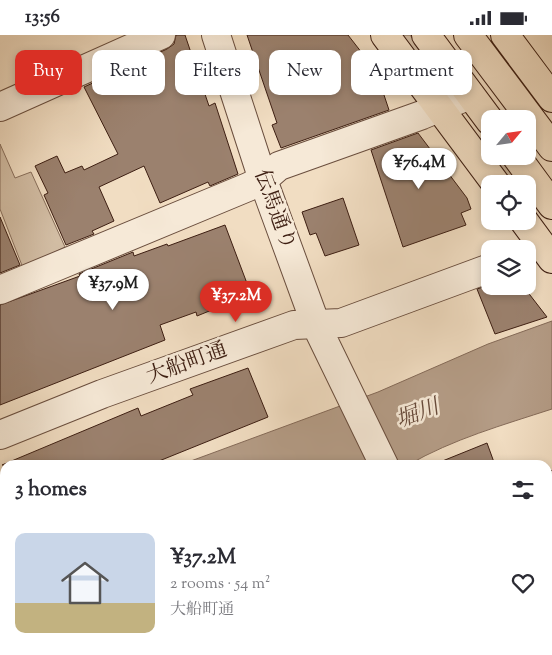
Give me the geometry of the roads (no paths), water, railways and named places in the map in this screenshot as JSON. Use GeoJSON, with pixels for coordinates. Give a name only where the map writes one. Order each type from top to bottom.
{"type":"FeatureCollection","features":[{"type":"Feature","properties":{"kind":"main road"},"geometry":{"type":"LineString","coordinates":[[385,35],[489,175]]}},
{"type":"Feature","properties":{"kind":"main road"},"geometry":{"type":"LineString","coordinates":[[426,35],[437,50]]}},
{"type":"Feature","properties":{"kind":"main road"},"geometry":{"type":"LineString","coordinates":[[468,35],[552,147]]}},
{"type":"Feature","properties":{"kind":"main road"},"geometry":{"type":"LineString","coordinates":[[505,35],[548,86]]}},
{"type":"Feature","properties":{"kind":"main road"},"geometry":{"type":"LineString","coordinates":[[470,95],[482,110]]}},
{"type":"Feature","properties":{"kind":"main road"},"geometry":{"type":"LineString","coordinates":[[523,165],[552,205]]}},
{"type":"Feature","properties":{"kind":"main road"},"geometry":{"type":"LineString","coordinates":[[530,230],[544,252]]}},
{"type":"Feature","properties":{"kind":"street"},"geometry":{"type":"LineString","coordinates":[[0,107],[161,35]]}},
{"type":"Feature","properties":{"kind":"street","name":"伝馬通り"},"geometry":{"type":"LineString","coordinates":[[216,35],[263,180],[316,325],[382,460]]}},
{"type":"Feature","properties":{"kind":"street"},"geometry":{"type":"LineString","coordinates":[[515,97],[548,86]]}},
{"type":"Feature","properties":{"kind":"street"},"geometry":{"type":"LineString","coordinates":[[0,290],[263,180],[279,165],[439,108],[470,95]]}},
{"type":"Feature","properties":{"kind":"street","name":"大船町通"},"geometry":{"type":"LineString","coordinates":[[0,435],[102,394],[294,325],[341,323],[481,271]]}},
{"type":"Feature","properties":{"kind":"water","name":"堀川"},"geometry":{"type":"Polygon","coordinates":[[[552,321],[552,409],[460,440],[417,460],[194,460],[378,392],[488,344],[552,321]]]}}]}
